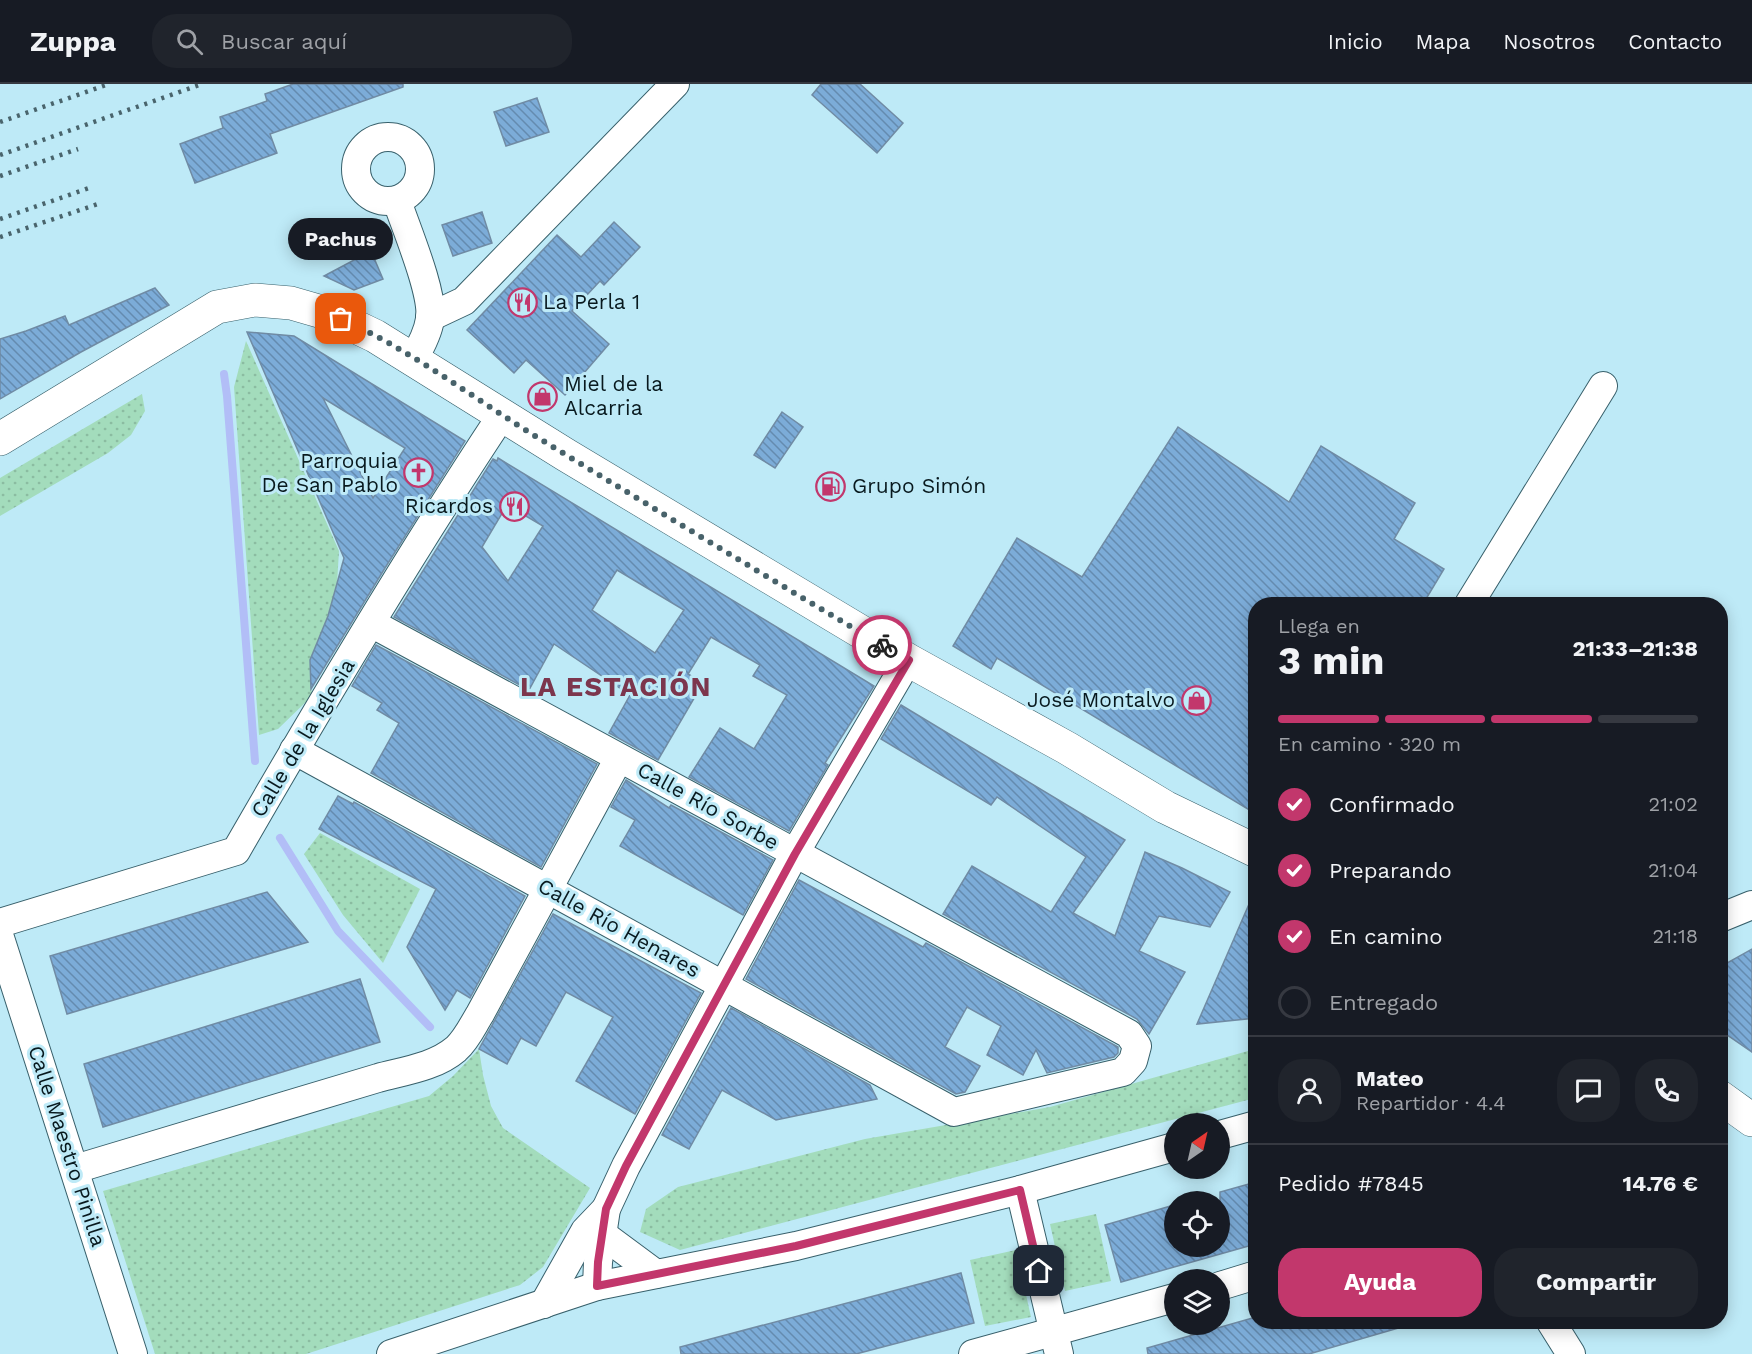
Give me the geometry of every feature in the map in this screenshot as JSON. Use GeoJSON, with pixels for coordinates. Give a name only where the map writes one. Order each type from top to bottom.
{"type":"FeatureCollection","features":[{"type":"Feature","properties":{"kind":"main road"},"geometry":{"type":"LineString","coordinates":[[0,439],[217,307],[265,300],[308,307],[353,324],[414,358],[502,415],[909,660],[1067,748],[1165,807],[1248,847]]}},
{"type":"Feature","properties":{"kind":"main road"},"geometry":{"type":"LineString","coordinates":[[1728,1080],[1752,1096]]}},
{"type":"Feature","properties":{"kind":"main road"},"geometry":{"type":"LineString","coordinates":[[1728,1103],[1752,1120]]}},
{"type":"Feature","properties":{"kind":"street"},"geometry":{"type":"LineString","coordinates":[[430,317],[464,301],[675,84]]}},
{"type":"Feature","properties":{"kind":"street"},"geometry":{"type":"LineString","coordinates":[[397,201],[430,299],[430,317],[426,334],[414,358]]}},
{"type":"Feature","properties":{"kind":"street"},"geometry":{"type":"LineString","coordinates":[[1473,597],[1604,386]]}},
{"type":"Feature","properties":{"kind":"street","name":"Calle de la Iglesia"},"geometry":{"type":"LineString","coordinates":[[0,923],[236,851],[370,624],[502,415]]}},
{"type":"Feature","properties":{"kind":"street","name":"Calle Río Sorbe"},"geometry":{"type":"LineString","coordinates":[[370,624],[1129,1034],[1137,1046]]}},
{"type":"Feature","properties":{"kind":"street"},"geometry":{"type":"LineString","coordinates":[[597,1286],[604,1221],[626,1166],[795,854],[909,660]]}},
{"type":"Feature","properties":{"kind":"street","name":"Calle Río Henares"},"geometry":{"type":"LineString","coordinates":[[294,750],[954,1112],[1123,1072],[1133,1061],[1137,1046]]}},
{"type":"Feature","properties":{"kind":"street"},"geometry":{"type":"LineString","coordinates":[[75,1169],[427,1065],[445,1057],[458,1047],[480,1014],[619,758]]}},
{"type":"Feature","properties":{"kind":"street"},"geometry":{"type":"LineString","coordinates":[[1728,915],[1752,905]]}},
{"type":"Feature","properties":{"kind":"street","name":"Calle Maestro Pinilla"},"geometry":{"type":"LineString","coordinates":[[0,938],[133,1354]]}},
{"type":"Feature","properties":{"kind":"street"},"geometry":{"type":"LineString","coordinates":[[1230,1132],[1248,1127]]}},
{"type":"Feature","properties":{"kind":"street"},"geometry":{"type":"LineString","coordinates":[[391,1354],[597,1286],[796,1246],[1020,1190],[1164,1150]]}},
{"type":"Feature","properties":{"kind":"street"},"geometry":{"type":"LineString","coordinates":[[1020,1190],[1056,1343]]}},
{"type":"Feature","properties":{"kind":"street"},"geometry":{"type":"LineString","coordinates":[[604,1221],[656,1274]]}},
{"type":"Feature","properties":{"kind":"street"},"geometry":{"type":"LineString","coordinates":[[544,1304],[585,1231],[604,1221]]}},
{"type":"Feature","properties":{"kind":"street"},"geometry":{"type":"LineString","coordinates":[[1230,1283],[1248,1277]]}},
{"type":"Feature","properties":{"kind":"street"},"geometry":{"type":"LineString","coordinates":[[973,1354],[1056,1343],[1164,1302]]}},
{"type":"Feature","properties":{"kind":"street"},"geometry":{"type":"LineString","coordinates":[[1555,1329],[1571,1354]]}},
{"type":"Feature","properties":{"kind":"green space"},"geometry":{"type":"Polygon","coordinates":[[[246,341],[339,551],[337,584],[328,616],[310,660],[312,696],[278,729],[259,735],[234,387],[246,341]]]}},
{"type":"Feature","properties":{"kind":"green space"},"geometry":{"type":"Polygon","coordinates":[[[142,394],[145,411],[131,435],[108,453],[0,516],[0,478],[142,394]]]}},
{"type":"Feature","properties":{"kind":"green space"},"geometry":{"type":"Polygon","coordinates":[[[320,833],[420,889],[383,963],[343,915],[304,854],[320,833]]]}},
{"type":"Feature","properties":{"kind":"green space"},"geometry":{"type":"Polygon","coordinates":[[[479,1049],[491,1106],[503,1128],[590,1188],[543,1267],[520,1285],[306,1354],[155,1354],[103,1191],[429,1096],[453,1076],[479,1049]]]}},
{"type":"Feature","properties":{"kind":"green space"},"geometry":{"type":"Polygon","coordinates":[[[1248,1051],[1248,1100],[1198,1113],[1164,1113],[1164,1122],[680,1250],[640,1232],[646,1209],[678,1187],[865,1139],[1050,1107],[1248,1051]]]}},
{"type":"Feature","properties":{"kind":"green space"},"geometry":{"type":"Polygon","coordinates":[[[1096,1214],[1111,1281],[1065,1291],[1050,1224],[1096,1214]]]}},
{"type":"Feature","properties":{"kind":"green space"},"geometry":{"type":"Polygon","coordinates":[[[1016,1250],[1031,1317],[985,1326],[970,1260],[1016,1250]]]}},
{"type":"Feature","properties":{"kind":"building"},"geometry":{"type":"Polygon","coordinates":[[[293,84],[403,84],[403,87],[270,134],[277,153],[195,183],[180,144],[223,128],[220,117],[267,101],[265,94],[293,84]]]}},
{"type":"Feature","properties":{"kind":"building"},"geometry":{"type":"Polygon","coordinates":[[[821,84],[860,84],[903,123],[877,153],[812,95],[821,84]]]}},
{"type":"Feature","properties":{"kind":"building"},"geometry":{"type":"Polygon","coordinates":[[[537,98],[549,132],[506,146],[494,112],[537,98]]]}},
{"type":"Feature","properties":{"kind":"building"},"geometry":{"type":"Polygon","coordinates":[[[482,212],[492,243],[453,256],[442,225],[482,212]]]}},
{"type":"Feature","properties":{"kind":"building"},"geometry":{"type":"Polygon","coordinates":[[[614,222],[640,247],[604,285],[600,281],[572,311],[609,344],[565,395],[526,360],[514,373],[467,330],[557,235],[581,257],[614,222]]]}},
{"type":"Feature","properties":{"kind":"building"},"geometry":{"type":"Polygon","coordinates":[[[371,251],[383,279],[354,290],[324,276],[371,251]]]}},
{"type":"Feature","properties":{"kind":"building"},"geometry":{"type":"Polygon","coordinates":[[[155,288],[169,305],[0,399],[0,339],[65,316],[69,325],[155,288]]]}},
{"type":"Feature","properties":{"kind":"building"},"geometry":{"type":"Polygon","coordinates":[[[247,332],[294,336],[465,441],[311,689],[310,660],[328,616],[344,558],[247,332]],[[323,398],[373,498],[405,448],[323,398]]]}},
{"type":"Feature","properties":{"kind":"building"},"geometry":{"type":"Polygon","coordinates":[[[782,412],[803,427],[775,468],[754,455],[782,412]]]}},
{"type":"Feature","properties":{"kind":"building"},"geometry":{"type":"Polygon","coordinates":[[[1178,427],[1289,502],[1321,446],[1415,503],[1394,539],[1444,569],[1427,597],[1248,597],[1248,809],[997,658],[991,669],[953,646],[1017,538],[1082,577],[1178,427]]]}},
{"type":"Feature","properties":{"kind":"building"},"geometry":{"type":"Polygon","coordinates":[[[498,458],[874,686],[825,763],[828,765],[789,831],[689,777],[720,728],[754,749],[787,695],[753,676],[760,665],[711,637],[688,674],[703,683],[658,760],[609,733],[630,695],[554,644],[529,690],[394,617],[493,459],[497,461],[498,458]],[[507,505],[482,547],[508,581],[543,526],[507,505]],[[617,570],[592,610],[655,653],[684,610],[617,570]]]}},
{"type":"Feature","properties":{"kind":"building"},"geometry":{"type":"Polygon","coordinates":[[[376,645],[597,764],[541,867],[371,773],[399,723],[377,710],[382,703],[352,686],[376,645]]]}},
{"type":"Feature","properties":{"kind":"building"},"geometry":{"type":"Polygon","coordinates":[[[901,705],[1125,840],[1073,913],[1115,936],[1145,852],[1230,892],[1210,927],[1159,916],[1139,951],[1185,972],[1149,1034],[1137,1019],[943,914],[972,866],[1051,912],[1086,857],[997,797],[991,805],[881,739],[901,705]]]}},
{"type":"Feature","properties":{"kind":"building"},"geometry":{"type":"Polygon","coordinates":[[[626,780],[669,808],[671,805],[773,860],[743,915],[620,846],[635,820],[611,807],[626,780]]]}},
{"type":"Feature","properties":{"kind":"building"},"geometry":{"type":"Polygon","coordinates":[[[338,796],[353,804],[354,802],[525,896],[470,998],[457,990],[445,1010],[407,947],[436,889],[319,829],[338,796]]]}},
{"type":"Feature","properties":{"kind":"building"},"geometry":{"type":"Polygon","coordinates":[[[799,880],[923,947],[926,943],[1118,1047],[1118,1053],[1114,1057],[1047,1073],[1036,1050],[1023,1075],[987,1055],[1001,1026],[967,1007],[945,1047],[980,1066],[965,1092],[956,1094],[746,979],[799,880]]]}},
{"type":"Feature","properties":{"kind":"building"},"geometry":{"type":"Polygon","coordinates":[[[267,892],[308,942],[67,1014],[50,956],[267,892]]]}},
{"type":"Feature","properties":{"kind":"building"},"geometry":{"type":"Polygon","coordinates":[[[1248,906],[1248,1019],[1197,1024],[1248,906]]]}},
{"type":"Feature","properties":{"kind":"building"},"geometry":{"type":"Polygon","coordinates":[[[553,914],[701,993],[635,1114],[576,1081],[613,1017],[566,992],[536,1046],[521,1038],[507,1064],[479,1049],[553,914]]]}},
{"type":"Feature","properties":{"kind":"building"},"geometry":{"type":"Polygon","coordinates":[[[1752,949],[1752,1052],[1728,1036],[1728,962],[1752,949]]]}},
{"type":"Feature","properties":{"kind":"building"},"geometry":{"type":"Polygon","coordinates":[[[360,979],[380,1042],[103,1127],[84,1064],[360,979]]]}},
{"type":"Feature","properties":{"kind":"building"},"geometry":{"type":"Polygon","coordinates":[[[731,1008],[870,1085],[877,1099],[776,1120],[722,1090],[689,1149],[662,1135],[731,1008]]]}},
{"type":"Feature","properties":{"kind":"building"},"geometry":{"type":"Polygon","coordinates":[[[1248,1184],[1248,1246],[1230,1251],[1230,1191],[1224,1191],[1248,1184]]]}},
{"type":"Feature","properties":{"kind":"building"},"geometry":{"type":"Polygon","coordinates":[[[1164,1208],[1164,1257],[1210,1257],[1121,1282],[1105,1225],[1164,1208]]]}},
{"type":"Feature","properties":{"kind":"building"},"geometry":{"type":"Polygon","coordinates":[[[961,1273],[974,1323],[856,1354],[681,1354],[680,1347],[961,1273]]]}},
{"type":"Feature","properties":{"kind":"building"},"geometry":{"type":"Polygon","coordinates":[[[1248,1319],[1248,1329],[1395,1329],[1309,1354],[1148,1354],[1147,1348],[1193,1335],[1230,1335],[1230,1324],[1248,1319]]]}},
{"type":"Feature","properties":{"kind":"waterway"},"geometry":{"type":"LineString","coordinates":[[224,374],[255,761]]}},
{"type":"Feature","properties":{"kind":"waterway"},"geometry":{"type":"LineString","coordinates":[[280,838],[338,931],[430,1027]]}},
{"type":"Feature","properties":{"kind":"railway"},"geometry":{"type":"LineString","coordinates":[[0,122],[109,84]]}},
{"type":"Feature","properties":{"kind":"railway"},"geometry":{"type":"LineString","coordinates":[[0,155],[202,84]]}},
{"type":"Feature","properties":{"kind":"railway"},"geometry":{"type":"LineString","coordinates":[[0,176],[78,149]]}},
{"type":"Feature","properties":{"kind":"railway"},"geometry":{"type":"LineString","coordinates":[[0,219],[92,187]]}},
{"type":"Feature","properties":{"kind":"railway"},"geometry":{"type":"LineString","coordinates":[[0,237],[98,204]]}},
{"type":"Feature","properties":{"kind":"way so far"},"geometry":{"type":"LineString","coordinates":[[341,319],[414,358],[566,455],[882,645]]}},
{"type":"Feature","properties":{"kind":"place","name":"La Perla 1"},"geometry":{"type":"Point","coordinates":[522,302]}},
{"type":"Feature","properties":{"kind":"place","name":"Pachus"},"geometry":{"type":"Point","coordinates":[341,319]}},
{"type":"Feature","properties":{"kind":"place","name":"Miel de la Alcarria"},"geometry":{"type":"Point","coordinates":[543,396]}},
{"type":"Feature","properties":{"kind":"place","name":"Parroquia De San Pablo"},"geometry":{"type":"Point","coordinates":[419,473]}},
{"type":"Feature","properties":{"kind":"place","name":"Grupo Simón"},"geometry":{"type":"Point","coordinates":[831,486]}},
{"type":"Feature","properties":{"kind":"place","name":"Ricardos"},"geometry":{"type":"Point","coordinates":[514,506]}},
{"type":"Feature","properties":{"kind":"place","name":"José Montalvo"},"geometry":{"type":"Point","coordinates":[1196,700]}},
{"type":"Feature","properties":{"kind":"district","name":"LA ESTACIÓN"},"geometry":{"type":"Point","coordinates":[616,687]}},
{"type":"Feature","properties":{"kind":"route"},"geometry":{"type":"LineString","coordinates":[[882,645],[909,660],[795,854],[626,1166],[606,1209],[597,1286],[796,1246],[1020,1190],[1039,1271]]}}]}
